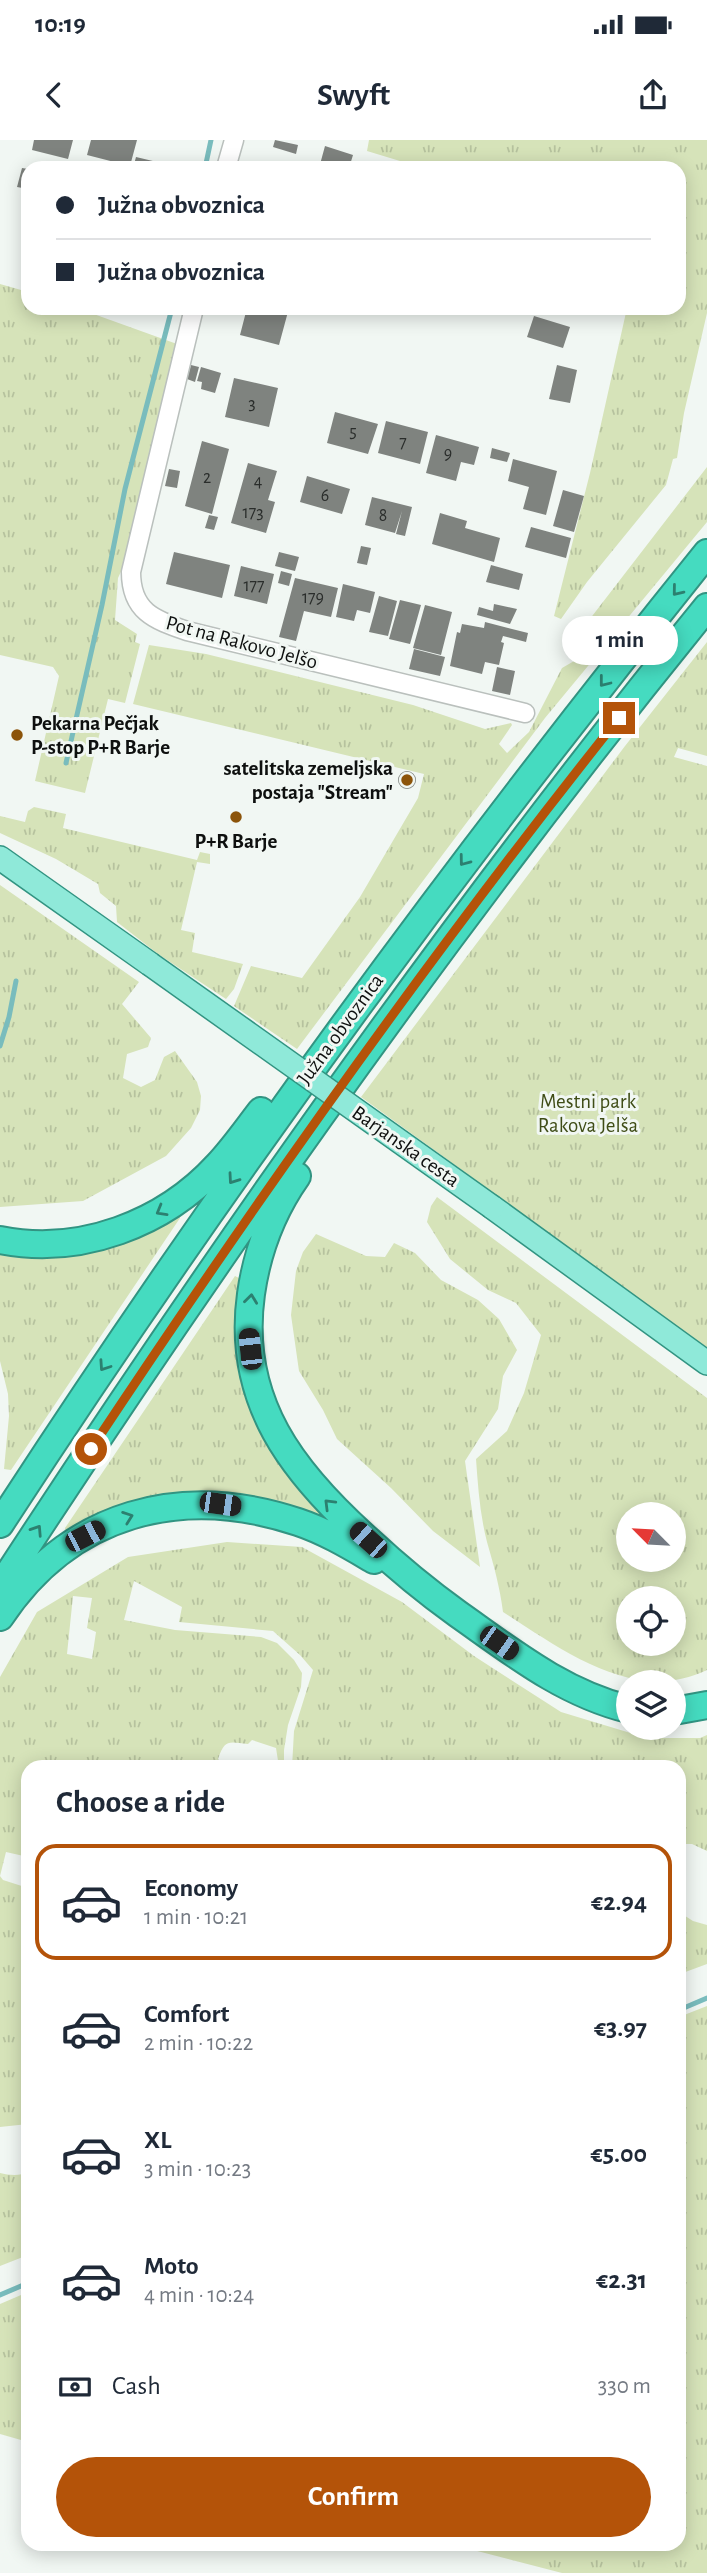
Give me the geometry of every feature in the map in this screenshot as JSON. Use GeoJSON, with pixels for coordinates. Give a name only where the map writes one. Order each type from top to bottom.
{"type":"FeatureCollection","features":[{"type":"Feature","properties":{"kind":"highway","name":"Južna obvoznica"},"geometry":{"type":"LineString","coordinates":[[0,1524],[173,1265],[315,1063],[493,823],[707,553]]}},
{"type":"Feature","properties":{"kind":"highway","name":"Južna obvoznica"},"geometry":{"type":"LineString","coordinates":[[0,1587],[186,1307],[355,1067],[530,832],[707,607]]}},
{"type":"Feature","properties":{"kind":"highway"},"geometry":{"type":"LineString","coordinates":[[0,1240],[58,1245],[103,1236],[150,1218],[171,1205],[210,1173],[271,1099],[315,1063]]}},
{"type":"Feature","properties":{"kind":"highway"},"geometry":{"type":"LineString","coordinates":[[355,1067],[326,1134],[279,1205],[260,1253],[249,1307],[251,1363],[265,1410],[289,1456],[326,1501],[415,1583]]}},
{"type":"Feature","properties":{"kind":"highway"},"geometry":{"type":"LineString","coordinates":[[0,1617],[46,1563],[85,1536],[156,1508],[181,1504],[220,1504],[300,1523],[343,1543],[415,1583],[557,1682],[593,1699],[616,1706]]}},
{"type":"Feature","properties":{"kind":"highway"},"geometry":{"type":"LineString","coordinates":[[686,1709],[707,1705]]}},
{"type":"Feature","properties":{"kind":"main road","name":"Barjanska cesta"},"geometry":{"type":"LineString","coordinates":[[0,858],[707,1363]]}},
{"type":"Feature","properties":{"kind":"street"},"geometry":{"type":"LineString","coordinates":[[228,161],[233,140]]}},
{"type":"Feature","properties":{"kind":"street","name":"Pot na Rakovo Jelšo"},"geometry":{"type":"LineString","coordinates":[[192,315],[131,572],[131,586],[143,609],[166,624],[187,631],[525,713]]}},
{"type":"Feature","properties":{"kind":"green space"},"geometry":{"type":"Polygon","coordinates":[[[369,140],[707,140],[707,313],[684,413],[677,458],[673,459],[666,485],[587,582],[561,619],[554,616],[625,315],[686,315],[686,161],[400,161],[367,151],[369,140]]]}},
{"type":"Feature","properties":{"kind":"green space"},"geometry":{"type":"Polygon","coordinates":[[[0,284],[21,290],[21,315],[96,315],[177,344],[124,565],[118,578],[115,620],[137,634],[135,642],[140,644],[125,703],[108,699],[85,793],[35,781],[59,676],[53,667],[0,655],[0,284]]]}},
{"type":"Feature","properties":{"kind":"green space"},"geometry":{"type":"Polygon","coordinates":[[[707,467],[707,522],[545,718],[297,1049],[234,1006],[251,966],[302,978],[360,897],[418,798],[424,774],[133,704],[149,645],[206,654],[413,705],[485,729],[511,723],[499,744],[507,753],[529,732],[562,668],[581,657],[586,624],[707,467]]]}},
{"type":"Feature","properties":{"kind":"green space","name":"Mestni park Rakova Jelša"},"geometry":{"type":"Polygon","coordinates":[[[707,642],[707,756],[678,748],[674,757],[707,766],[707,1348],[361,1097],[625,746],[707,642]]]}},
{"type":"Feature","properties":{"kind":"green space"},"geometry":{"type":"Polygon","coordinates":[[[34,807],[66,814],[63,828],[197,860],[200,852],[210,854],[210,864],[197,862],[181,930],[195,933],[192,952],[243,964],[234,989],[226,999],[158,954],[117,922],[116,906],[100,893],[98,884],[56,859],[0,833],[0,816],[25,822],[28,811],[34,807]]]}},
{"type":"Feature","properties":{"kind":"green space"},"geometry":{"type":"Polygon","coordinates":[[[0,885],[139,982],[122,1004],[151,1038],[148,1047],[127,1054],[123,1078],[141,1087],[155,1080],[164,1057],[175,1051],[197,1082],[201,1096],[200,1110],[191,1128],[166,1156],[83,1201],[0,1207],[0,885]]]}},
{"type":"Feature","properties":{"kind":"green space"},"geometry":{"type":"Polygon","coordinates":[[[437,1197],[707,1398],[707,1670],[686,1677],[686,1670],[616,1670],[616,1674],[575,1656],[503,1612],[483,1522],[476,1459],[507,1431],[524,1393],[541,1335],[516,1303],[488,1290],[450,1259],[427,1222],[431,1206],[437,1197]]]}},
{"type":"Feature","properties":{"kind":"green space"},"geometry":{"type":"Polygon","coordinates":[[[180,1214],[180,1218],[11,1470],[4,1469],[9,1416],[8,1394],[0,1361],[0,1253],[25,1257],[72,1255],[115,1243],[180,1214]]]}},
{"type":"Feature","properties":{"kind":"green space"},"geometry":{"type":"Polygon","coordinates":[[[316,1234],[366,1256],[385,1257],[394,1243],[415,1253],[441,1280],[478,1300],[499,1319],[517,1350],[503,1376],[498,1409],[465,1461],[480,1567],[433,1531],[337,1439],[299,1371],[291,1315],[296,1271],[303,1252],[316,1234]]]}},
{"type":"Feature","properties":{"kind":"green space"},"geometry":{"type":"Polygon","coordinates":[[[235,1276],[241,1279],[236,1307],[239,1365],[246,1394],[257,1421],[285,1472],[312,1504],[343,1531],[271,1502],[237,1494],[204,1491],[170,1493],[137,1501],[102,1514],[66,1533],[65,1528],[235,1276]]]}},
{"type":"Feature","properties":{"kind":"green space"},"geometry":{"type":"Polygon","coordinates":[[[227,1542],[302,1547],[402,1602],[474,1656],[561,1712],[616,1729],[616,1740],[686,1740],[707,1735],[707,1851],[686,1844],[686,1760],[292,1760],[294,1731],[313,1670],[300,1655],[273,1631],[179,1622],[182,1607],[134,1581],[124,1620],[175,1630],[261,1637],[277,1643],[294,1660],[302,1673],[301,1687],[288,1725],[284,1760],[278,1760],[276,1748],[252,1740],[248,1744],[228,1743],[219,1760],[21,1760],[21,1855],[6,1852],[0,1876],[0,1677],[37,1612],[128,1557],[227,1542]],[[73,1596],[67,1654],[92,1659],[96,1632],[87,1628],[92,1598],[73,1596]]]}},
{"type":"Feature","properties":{"kind":"green space"},"geometry":{"type":"Polygon","coordinates":[[[0,1876],[3,1880],[21,1886],[21,2125],[0,2127],[0,1876]]]}},
{"type":"Feature","properties":{"kind":"green space"},"geometry":{"type":"Polygon","coordinates":[[[686,1916],[707,1925],[707,1964],[686,1972],[686,1916]]]}},
{"type":"Feature","properties":{"kind":"green space"},"geometry":{"type":"Polygon","coordinates":[[[707,2006],[707,2573],[562,2573],[477,2551],[686,2551],[686,2014],[707,2006]]]}},
{"type":"Feature","properties":{"kind":"green space"},"geometry":{"type":"Polygon","coordinates":[[[0,2173],[21,2174],[21,2258],[0,2266],[0,2173]]]}},
{"type":"Feature","properties":{"kind":"green space"},"geometry":{"type":"Polygon","coordinates":[[[21,2295],[21,2440],[0,2434],[0,2304],[21,2295]]]}},
{"type":"Feature","properties":{"kind":"building"},"geometry":{"type":"Polygon","coordinates":[[[34,140],[73,140],[68,159],[32,150],[34,140]]]}},
{"type":"Feature","properties":{"kind":"building"},"geometry":{"type":"Polygon","coordinates":[[[91,140],[137,140],[131,161],[110,161],[87,155],[91,140]]]}},
{"type":"Feature","properties":{"kind":"building"},"geometry":{"type":"Polygon","coordinates":[[[275,140],[298,145],[296,154],[273,147],[275,140]]]}},
{"type":"Feature","properties":{"kind":"building"},"geometry":{"type":"Polygon","coordinates":[[[325,146],[353,155],[351,161],[321,161],[325,146]]]}},
{"type":"Feature","properties":{"kind":"building"},"geometry":{"type":"Polygon","coordinates":[[[136,157],[153,161],[135,161],[136,157]]]}},
{"type":"Feature","properties":{"kind":"building"},"geometry":{"type":"Polygon","coordinates":[[[21,172],[21,188],[17,187],[21,172]]]}},
{"type":"Feature","properties":{"kind":"building"},"geometry":{"type":"Polygon","coordinates":[[[245,315],[287,315],[279,345],[240,335],[245,315]]]}},
{"type":"Feature","properties":{"kind":"building"},"geometry":{"type":"Polygon","coordinates":[[[534,316],[570,327],[563,348],[527,337],[534,316]]]}},
{"type":"Feature","properties":{"kind":"building"},"geometry":{"type":"Polygon","coordinates":[[[191,365],[199,367],[195,382],[187,379],[191,365]]]}},
{"type":"Feature","properties":{"kind":"building"},"geometry":{"type":"Polygon","coordinates":[[[557,365],[577,370],[570,403],[549,399],[557,365]]]}},
{"type":"Feature","properties":{"kind":"building"},"geometry":{"type":"Polygon","coordinates":[[[201,367],[221,373],[215,393],[201,389],[202,382],[197,381],[201,367]]]}},
{"type":"Feature","properties":{"kind":"building"},"geometry":{"type":"Polygon","coordinates":[[[234,378],[278,388],[269,427],[225,417],[234,378]]]}},
{"type":"Feature","properties":{"kind":"building"},"geometry":{"type":"Polygon","coordinates":[[[335,412],[378,424],[368,454],[327,443],[335,412]]]}},
{"type":"Feature","properties":{"kind":"building"},"geometry":{"type":"Polygon","coordinates":[[[386,421],[428,432],[420,464],[378,453],[386,421]]]}},
{"type":"Feature","properties":{"kind":"building"},"geometry":{"type":"Polygon","coordinates":[[[436,435],[479,447],[474,465],[461,462],[456,481],[426,473],[436,435]]]}},
{"type":"Feature","properties":{"kind":"building"},"geometry":{"type":"Polygon","coordinates":[[[202,441],[229,449],[212,514],[185,506],[202,441]]]}},
{"type":"Feature","properties":{"kind":"building"},"geometry":{"type":"Polygon","coordinates":[[[492,448],[510,453],[507,462],[490,458],[492,448]]]}},
{"type":"Feature","properties":{"kind":"building"},"geometry":{"type":"Polygon","coordinates":[[[513,459],[557,471],[546,515],[523,509],[529,487],[508,481],[513,459]]]}},
{"type":"Feature","properties":{"kind":"building"},"geometry":{"type":"Polygon","coordinates":[[[248,463],[277,471],[268,500],[275,502],[266,533],[231,523],[248,463]]]}},
{"type":"Feature","properties":{"kind":"building"},"geometry":{"type":"Polygon","coordinates":[[[169,469],[180,471],[177,488],[165,486],[169,469]]]}},
{"type":"Feature","properties":{"kind":"building"},"geometry":{"type":"Polygon","coordinates":[[[307,476],[350,489],[342,514],[300,502],[307,476]]]}},
{"type":"Feature","properties":{"kind":"building"},"geometry":{"type":"Polygon","coordinates":[[[563,490],[584,496],[574,532],[553,526],[563,490]]]}},
{"type":"Feature","properties":{"kind":"building"},"geometry":{"type":"Polygon","coordinates":[[[372,497],[412,507],[405,536],[396,534],[402,511],[395,533],[365,525],[372,497]]]}},
{"type":"Feature","properties":{"kind":"building"},"geometry":{"type":"Polygon","coordinates":[[[440,513],[467,521],[465,528],[500,538],[494,562],[432,544],[440,513]]]}},
{"type":"Feature","properties":{"kind":"building"},"geometry":{"type":"Polygon","coordinates":[[[209,515],[218,517],[214,530],[205,528],[209,515]]]}},
{"type":"Feature","properties":{"kind":"building"},"geometry":{"type":"Polygon","coordinates":[[[531,527],[571,538],[566,558],[525,547],[531,527]]]}},
{"type":"Feature","properties":{"kind":"building"},"geometry":{"type":"Polygon","coordinates":[[[361,546],[371,548],[367,565],[357,563],[361,546]]]}},
{"type":"Feature","properties":{"kind":"building"},"geometry":{"type":"Polygon","coordinates":[[[174,552],[230,565],[222,598],[166,584],[174,552]]]}},
{"type":"Feature","properties":{"kind":"building"},"geometry":{"type":"Polygon","coordinates":[[[279,552],[299,557],[295,571],[275,566],[279,552]]]}},
{"type":"Feature","properties":{"kind":"building"},"geometry":{"type":"Polygon","coordinates":[[[491,565],[523,574],[519,590],[486,582],[491,565]]]}},
{"type":"Feature","properties":{"kind":"building"},"geometry":{"type":"Polygon","coordinates":[[[241,566],[274,574],[267,604],[234,596],[241,566]]]}},
{"type":"Feature","properties":{"kind":"building"},"geometry":{"type":"Polygon","coordinates":[[[281,571],[292,574],[289,586],[278,583],[281,571]]]}},
{"type":"Feature","properties":{"kind":"building"},"geometry":{"type":"Polygon","coordinates":[[[295,578],[338,588],[331,617],[304,611],[296,641],[279,637],[295,578]]]}},
{"type":"Feature","properties":{"kind":"building"},"geometry":{"type":"Polygon","coordinates":[[[343,584],[375,592],[370,613],[357,610],[354,621],[336,617],[343,584]]]}},
{"type":"Feature","properties":{"kind":"building"},"geometry":{"type":"Polygon","coordinates":[[[379,596],[397,601],[388,636],[369,632],[379,596]]]}},
{"type":"Feature","properties":{"kind":"building"},"geometry":{"type":"Polygon","coordinates":[[[400,600],[421,605],[410,644],[389,639],[400,600]]]}},
{"type":"Feature","properties":{"kind":"building"},"geometry":{"type":"Polygon","coordinates":[[[494,604],[517,609],[510,624],[477,615],[479,607],[493,611],[494,604]]]}},
{"type":"Feature","properties":{"kind":"building"},"geometry":{"type":"Polygon","coordinates":[[[425,605],[452,612],[441,655],[413,648],[425,605]]]}},
{"type":"Feature","properties":{"kind":"building"},"geometry":{"type":"Polygon","coordinates":[[[485,622],[528,633],[526,642],[503,636],[499,665],[485,662],[482,674],[450,666],[457,632],[460,633],[462,624],[484,628],[485,622]]]}},
{"type":"Feature","properties":{"kind":"building"},"geometry":{"type":"Polygon","coordinates":[[[414,649],[445,657],[440,676],[409,669],[414,649]]]}},
{"type":"Feature","properties":{"kind":"building"},"geometry":{"type":"Polygon","coordinates":[[[497,667],[515,671],[510,695],[492,691],[497,667]]]}},
{"type":"Feature","properties":{"kind":"building","name":"satelitska zemeljska postaja \"Stream\""},"geometry":{"type":"Polygon","coordinates":[[[403,771],[411,771],[416,780],[414,787],[403,789],[398,784],[398,776],[403,771]]]}},
{"type":"Feature","properties":{"kind":"waterway"},"geometry":{"type":"LineString","coordinates":[[206,161],[211,140]]}},
{"type":"Feature","properties":{"kind":"waterway"},"geometry":{"type":"LineString","coordinates":[[66,763],[125,489],[170,315]]}},
{"type":"Feature","properties":{"kind":"waterway"},"geometry":{"type":"LineString","coordinates":[[0,1046],[16,981]]}},
{"type":"Feature","properties":{"kind":"waterway"},"geometry":{"type":"LineString","coordinates":[[686,2007],[707,1998]]}},
{"type":"Feature","properties":{"kind":"waterway"},"geometry":{"type":"LineString","coordinates":[[0,2295],[21,2286]]}},
{"type":"Feature","properties":{"kind":"place","name":"Pekarna Pečjak P-stop P+R Barje"},"geometry":{"type":"Point","coordinates":[17,735]}},
{"type":"Feature","properties":{"kind":"place","name":"satelitska zemeljska postaja \"Stream\""},"geometry":{"type":"Point","coordinates":[407,780]}},
{"type":"Feature","properties":{"kind":"place","name":"P+R Barje"},"geometry":{"type":"Point","coordinates":[236,817]}},
{"type":"Feature","properties":{"kind":"route"},"geometry":{"type":"LineString","coordinates":[[91,1449],[214,1267],[355,1067],[530,832],[619,718]]}}]}
